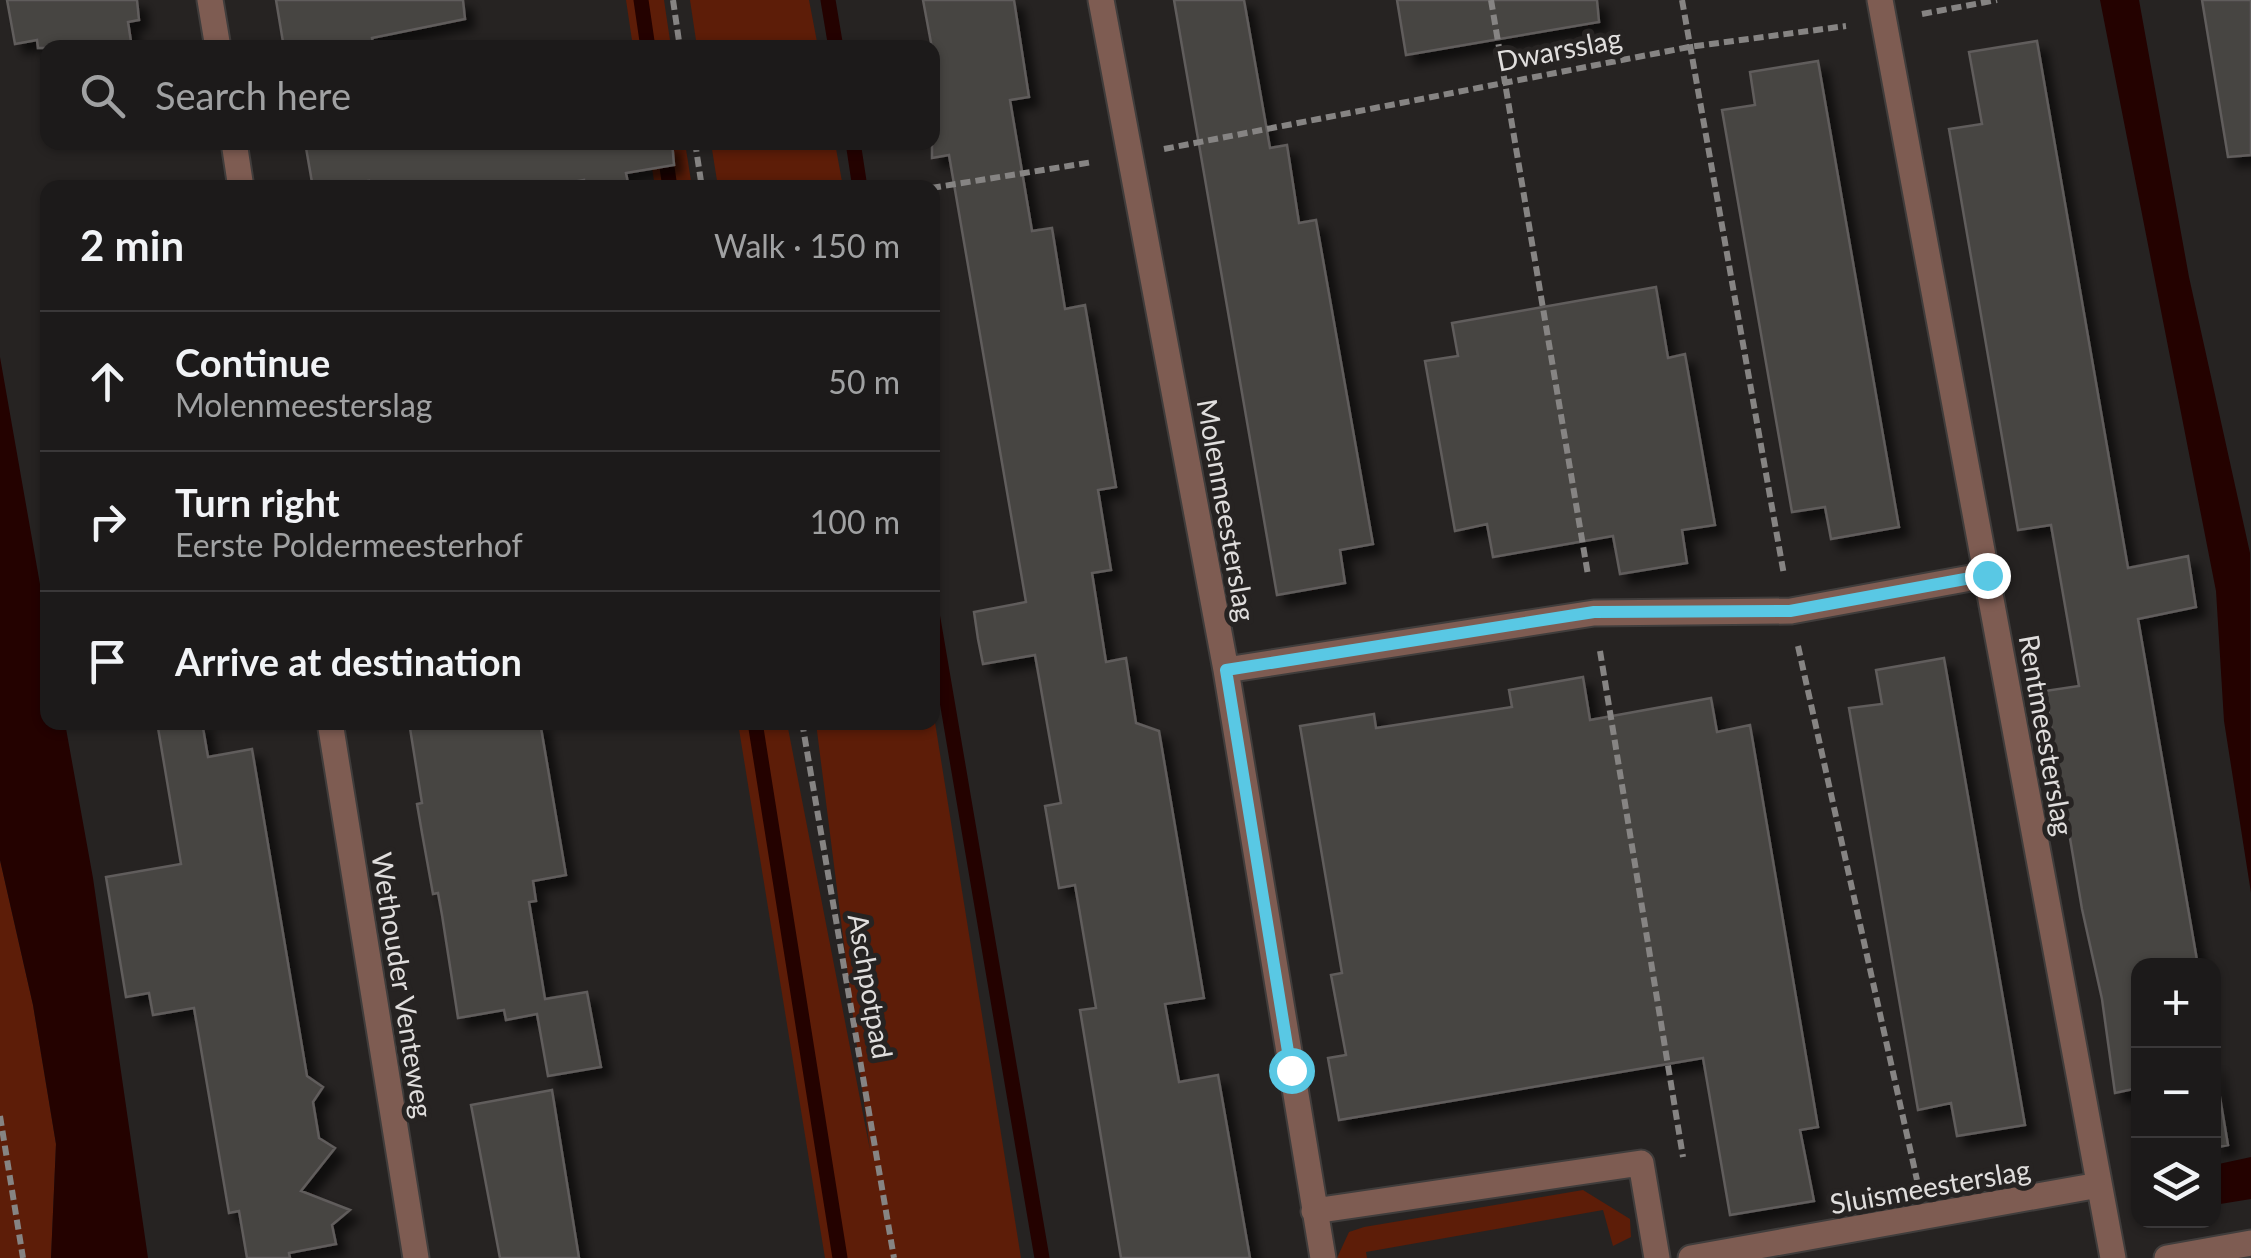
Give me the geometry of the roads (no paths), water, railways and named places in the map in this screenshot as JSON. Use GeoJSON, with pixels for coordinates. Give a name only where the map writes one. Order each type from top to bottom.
{"type":"FeatureCollection","features":[{"type":"Feature","properties":{"kind":"street"},"geometry":{"type":"LineString","coordinates":[[210,0],[217,40]]}},
{"type":"Feature","properties":{"kind":"street","name":"Molenmeesterslag"},"geometry":{"type":"LineString","coordinates":[[1101,0],[1226,670],[1324,1258]]}},
{"type":"Feature","properties":{"kind":"street","name":"Rentmeesterslag"},"geometry":{"type":"LineString","coordinates":[[1882,10],[2099,1186]]}},
{"type":"Feature","properties":{"kind":"street"},"geometry":{"type":"LineString","coordinates":[[235,150],[240,180]]}},
{"type":"Feature","properties":{"kind":"street"},"geometry":{"type":"LineString","coordinates":[[1226,670],[1594,612],[1790,611],[1987,575]]}},
{"type":"Feature","properties":{"kind":"street","name":"Wethouder Venteweg"},"geometry":{"type":"LineString","coordinates":[[331,730],[416,1258]]}},
{"type":"Feature","properties":{"kind":"street"},"geometry":{"type":"LineString","coordinates":[[1314,1211],[1641,1163],[1657,1258]]}},
{"type":"Feature","properties":{"kind":"street"},"geometry":{"type":"LineString","coordinates":[[2099,1186],[2113,1258]]}},
{"type":"Feature","properties":{"kind":"street","name":"Sluismeesterslag"},"geometry":{"type":"LineString","coordinates":[[1695,1257],[2099,1186]]}},
{"type":"Feature","properties":{"kind":"street"},"geometry":{"type":"LineString","coordinates":[[2166,1258],[2251,1244]]}},
{"type":"Feature","properties":{"kind":"waterway"},"geometry":{"type":"LineString","coordinates":[[641,0],[647,40]]}},
{"type":"Feature","properties":{"kind":"waterway"},"geometry":{"type":"LineString","coordinates":[[828,0],[835,40]]}},
{"type":"Feature","properties":{"kind":"waterway"},"geometry":{"type":"LineString","coordinates":[[665,150],[669,180]]}},
{"type":"Feature","properties":{"kind":"waterway"},"geometry":{"type":"LineString","coordinates":[[854,150],[859,180]]}},
{"type":"Feature","properties":{"kind":"waterway"},"geometry":{"type":"LineString","coordinates":[[940,660],[1042,1258]]}},
{"type":"Feature","properties":{"kind":"waterway"},"geometry":{"type":"LineString","coordinates":[[756,730],[840,1258]]}}]}
